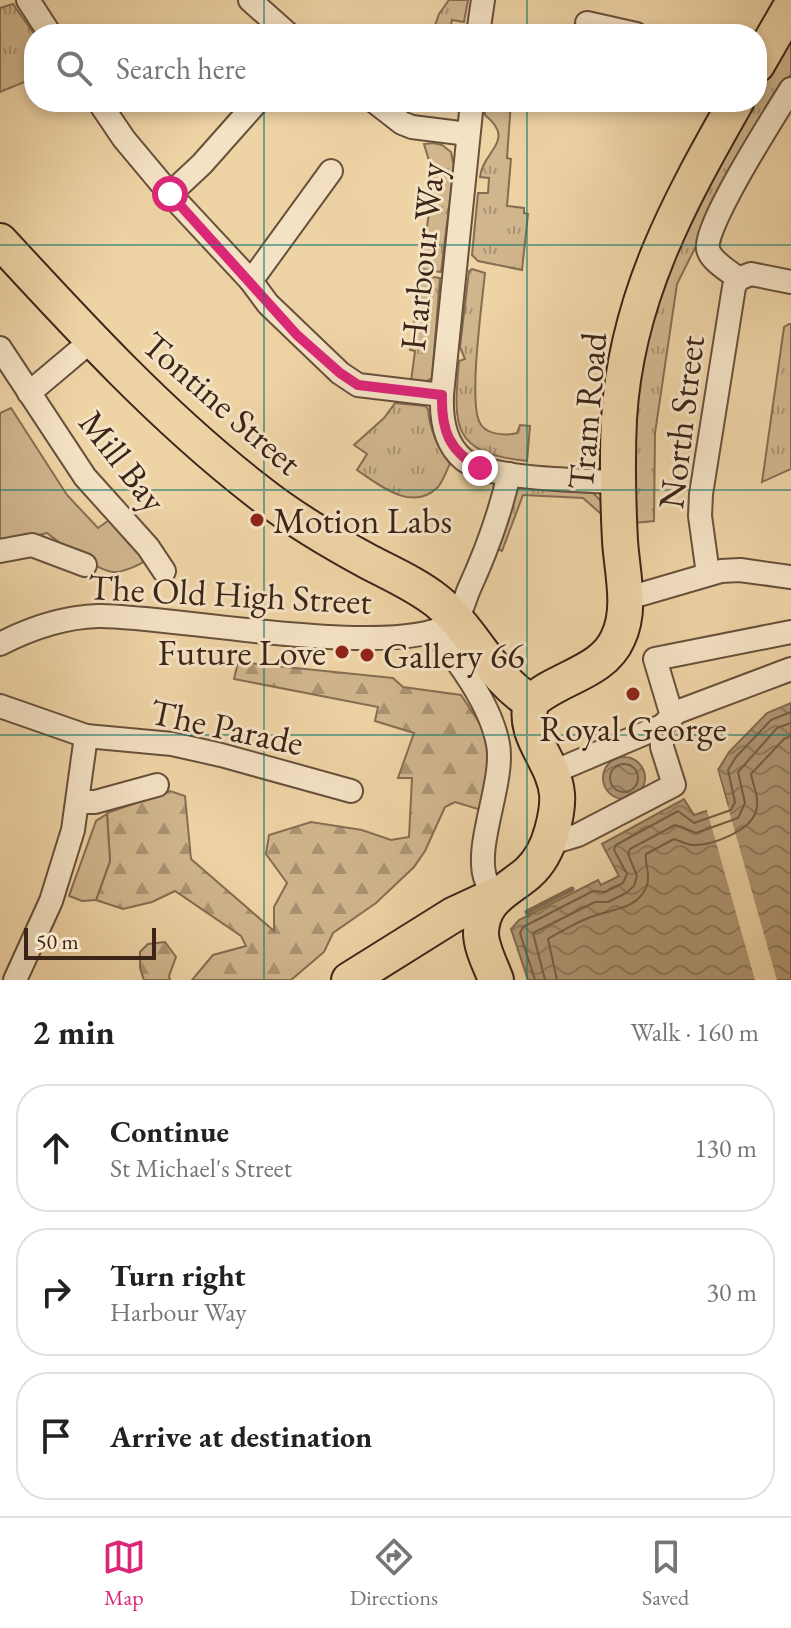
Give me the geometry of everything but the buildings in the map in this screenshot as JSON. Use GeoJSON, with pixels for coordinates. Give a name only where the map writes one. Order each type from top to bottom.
{"type":"FeatureCollection","features":[{"type":"Feature","properties":{"kind":"main road"},"geometry":{"type":"LineString","coordinates":[[767,48],[791,6]]}},
{"type":"Feature","properties":{"kind":"main road","name":"Tram Road"},"geometry":{"type":"LineString","coordinates":[[531,702],[591,667],[613,649],[620,636],[625,599],[617,482],[623,377],[637,311],[672,219],[731,112]]}},
{"type":"Feature","properties":{"kind":"main road","name":"Tontine Street"},"geometry":{"type":"LineString","coordinates":[[0,241],[144,394],[257,491],[338,545],[426,593],[444,625],[512,690],[531,702]]}},
{"type":"Feature","properties":{"kind":"main road"},"geometry":{"type":"LineString","coordinates":[[349,980],[453,915],[496,895],[527,873],[548,844],[557,796],[551,773],[531,730],[528,713],[531,702]]}},
{"type":"Feature","properties":{"kind":"main road"},"geometry":{"type":"LineString","coordinates":[[496,895],[481,935],[496,980]]}},
{"type":"Feature","properties":{"kind":"main road"},"geometry":{"type":"LineString","coordinates":[[428,932],[466,930],[481,935]]}},
{"type":"Feature","properties":{"kind":"street"},"geometry":{"type":"LineString","coordinates":[[28,0],[44,24]]}},
{"type":"Feature","properties":{"kind":"street"},"geometry":{"type":"LineString","coordinates":[[250,0],[277,24]]}},
{"type":"Feature","properties":{"kind":"street"},"geometry":{"type":"LineString","coordinates":[[479,24],[483,0]]}},
{"type":"Feature","properties":{"kind":"street"},"geometry":{"type":"LineString","coordinates":[[587,23],[591,24]]}},
{"type":"Feature","properties":{"kind":"street"},"geometry":{"type":"LineString","coordinates":[[791,89],[730,193],[708,240],[708,249],[714,259],[738,279],[751,274],[791,282]]}},
{"type":"Feature","properties":{"kind":"street"},"geometry":{"type":"LineString","coordinates":[[106,112],[170,194],[297,335],[358,385],[442,395]]}},
{"type":"Feature","properties":{"kind":"street"},"geometry":{"type":"LineString","coordinates":[[170,194],[202,164],[248,112]]}},
{"type":"Feature","properties":{"kind":"street"},"geometry":{"type":"LineString","coordinates":[[388,112],[412,127],[468,134]]}},
{"type":"Feature","properties":{"kind":"street","name":"Harbour Way"},"geometry":{"type":"LineString","coordinates":[[471,112],[442,395],[446,435],[463,459],[480,468],[509,474],[617,482]]}},
{"type":"Feature","properties":{"kind":"street"},"geometry":{"type":"LineString","coordinates":[[251,281],[331,171]]}},
{"type":"Feature","properties":{"kind":"street","name":"North Street"},"geometry":{"type":"LineString","coordinates":[[708,574],[700,506],[734,287],[738,279]]}},
{"type":"Feature","properties":{"kind":"street","name":"Mill Bay"},"geometry":{"type":"LineString","coordinates":[[29,393],[92,340]]}},
{"type":"Feature","properties":{"kind":"street","name":"Mill Bay"},"geometry":{"type":"LineString","coordinates":[[0,348],[85,477],[148,547],[164,571]]}},
{"type":"Feature","properties":{"kind":"street"},"geometry":{"type":"LineString","coordinates":[[496,895],[486,880],[483,868],[497,777],[498,744],[444,625],[502,508],[509,474]]}},
{"type":"Feature","properties":{"kind":"street"},"geometry":{"type":"LineString","coordinates":[[0,551],[32,545],[85,565]]}},
{"type":"Feature","properties":{"kind":"street"},"geometry":{"type":"LineString","coordinates":[[625,599],[708,574],[740,570],[791,577]]}},
{"type":"Feature","properties":{"kind":"street","name":"The Old High Street"},"geometry":{"type":"LineString","coordinates":[[0,644],[43,625],[97,616],[135,617],[299,636],[401,638],[444,625]]}},
{"type":"Feature","properties":{"kind":"street"},"geometry":{"type":"LineString","coordinates":[[548,844],[578,835],[674,785],[662,747],[667,715],[655,659],[791,632]]}},
{"type":"Feature","properties":{"kind":"street"},"geometry":{"type":"LineString","coordinates":[[551,773],[667,715],[791,669]]}},
{"type":"Feature","properties":{"kind":"street","name":"The Parade"},"geometry":{"type":"LineString","coordinates":[[0,706],[86,736],[172,744],[351,791]]}},
{"type":"Feature","properties":{"kind":"street"},"geometry":{"type":"LineString","coordinates":[[15,980],[51,901],[73,830],[86,736]]}},
{"type":"Feature","properties":{"kind":"street"},"geometry":{"type":"LineString","coordinates":[[79,802],[95,802],[157,785]]}},
{"type":"Feature","properties":{"kind":"green space"},"geometry":{"type":"Polygon","coordinates":[[[449,0],[468,0],[464,22],[452,20],[451,24],[436,24],[449,0]]]}},
{"type":"Feature","properties":{"kind":"green space"},"geometry":{"type":"Polygon","coordinates":[[[13,4],[27,24],[24,24],[24,82],[0,92],[0,8],[13,4]]]}},
{"type":"Feature","properties":{"kind":"green space"},"geometry":{"type":"Polygon","coordinates":[[[791,26],[791,74],[727,184],[677,284],[655,433],[654,521],[634,523],[633,395],[656,282],[743,112],[767,112],[767,68],[791,26]]]}},
{"type":"Feature","properties":{"kind":"green space"},"geometry":{"type":"Polygon","coordinates":[[[485,112],[510,112],[507,206],[524,208],[524,213],[528,214],[522,270],[478,261],[472,255],[478,193],[488,193],[489,178],[480,177],[482,168],[498,139],[494,124],[485,112]]]}},
{"type":"Feature","properties":{"kind":"green space"},"geometry":{"type":"Polygon","coordinates":[[[433,143],[451,152],[454,167],[441,272],[421,269],[434,177],[424,144],[433,143]]]}},
{"type":"Feature","properties":{"kind":"green space"},"geometry":{"type":"Polygon","coordinates":[[[469,271],[485,273],[475,392],[479,421],[490,432],[501,434],[517,433],[520,425],[530,426],[527,461],[502,457],[471,444],[458,420],[459,361],[465,359],[460,347],[469,271]]]}},
{"type":"Feature","properties":{"kind":"green space"},"geometry":{"type":"Polygon","coordinates":[[[421,275],[440,278],[432,378],[425,382],[411,381],[415,351],[410,350],[421,275]]]}},
{"type":"Feature","properties":{"kind":"green space"},"geometry":{"type":"Polygon","coordinates":[[[789,324],[791,469],[762,482],[784,327],[789,324]]]}},
{"type":"Feature","properties":{"kind":"green space"},"geometry":{"type":"Polygon","coordinates":[[[395,403],[425,406],[428,409],[435,438],[450,464],[440,485],[428,494],[407,497],[396,494],[357,470],[367,454],[354,445],[384,418],[395,403]]]}},
{"type":"Feature","properties":{"kind":"green space"},"geometry":{"type":"Polygon","coordinates":[[[11,408],[67,495],[98,528],[112,518],[147,559],[131,568],[113,572],[88,562],[47,533],[0,544],[0,413],[11,408]]]}},
{"type":"Feature","properties":{"kind":"green space"},"geometry":{"type":"Polygon","coordinates":[[[521,488],[593,493],[603,503],[606,512],[600,513],[583,498],[523,495],[502,551],[496,548],[516,491],[521,488]]]}},
{"type":"Feature","properties":{"kind":"green space"},"geometry":{"type":"Polygon","coordinates":[[[238,662],[393,678],[403,687],[461,695],[496,748],[488,812],[455,802],[445,807],[425,851],[414,867],[376,903],[333,933],[324,952],[291,980],[192,980],[213,955],[246,946],[241,936],[175,891],[152,902],[123,909],[96,900],[110,861],[107,813],[170,791],[185,796],[191,859],[274,931],[274,907],[287,883],[266,854],[269,835],[311,822],[362,830],[391,840],[409,837],[412,778],[398,778],[414,733],[375,721],[378,707],[234,679],[238,662]]]}},
{"type":"Feature","properties":{"kind":"green space"},"geometry":{"type":"Polygon","coordinates":[[[107,814],[110,861],[96,900],[82,901],[69,896],[96,821],[107,814]]]}},
{"type":"Feature","properties":{"kind":"green space"},"geometry":{"type":"Polygon","coordinates":[[[165,942],[176,957],[170,980],[144,980],[140,952],[148,944],[165,942]]]}},
{"type":"Feature","properties":{"kind":"water"},"geometry":{"type":"Polygon","coordinates":[[[791,703],[791,980],[528,980],[511,929],[519,920],[598,880],[601,885],[619,876],[602,844],[684,799],[694,815],[728,804],[718,770],[729,752],[767,713],[791,703]]]}},
{"type":"Feature","properties":{"kind":"water"},"geometry":{"type":"Polygon","coordinates":[[[624,757],[639,763],[645,778],[639,793],[624,799],[609,793],[603,778],[609,763],[624,757]]]}},
{"type":"Feature","properties":{"kind":"pier"},"geometry":{"type":"Polygon","coordinates":[[[716,765],[777,980],[755,980],[706,807],[723,801],[714,770],[716,765]]]}},
{"type":"Feature","properties":{"kind":"waterway"},"geometry":{"type":"LineString","coordinates":[[529,915],[527,912],[572,889]]}},
{"type":"Feature","properties":{"kind":"place","name":"Motion Labs"},"geometry":{"type":"Point","coordinates":[257,520]}},
{"type":"Feature","properties":{"kind":"place","name":"Future Love"},"geometry":{"type":"Point","coordinates":[342,652]}},
{"type":"Feature","properties":{"kind":"place","name":"Gallery 66"},"geometry":{"type":"Point","coordinates":[367,655]}},
{"type":"Feature","properties":{"kind":"place","name":"Royal George"},"geometry":{"type":"Point","coordinates":[633,694]}},
{"type":"Feature","properties":{"kind":"route"},"geometry":{"type":"LineString","coordinates":[[170,194],[297,335],[340,373],[358,385],[442,395],[446,435],[463,459],[480,468]]}}]}
